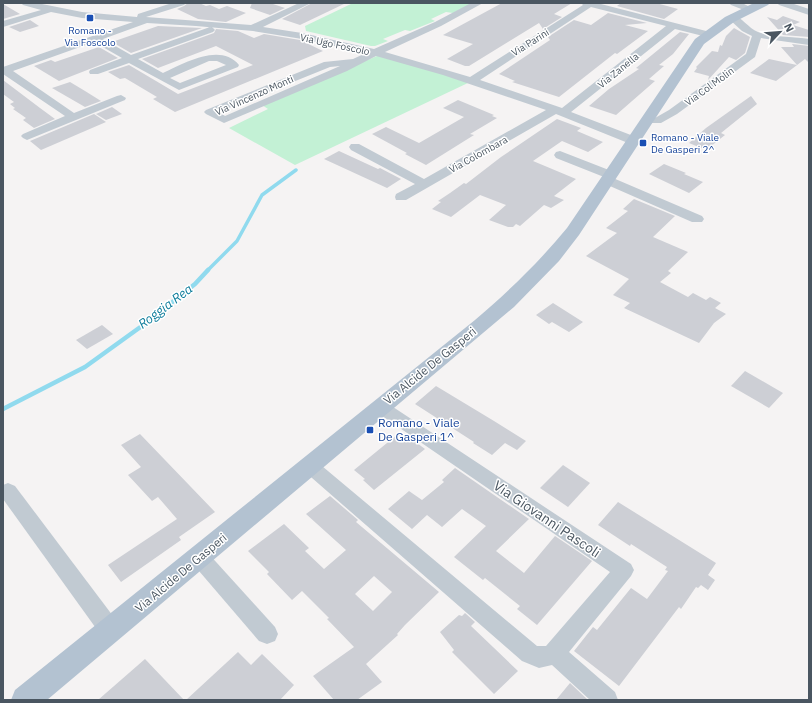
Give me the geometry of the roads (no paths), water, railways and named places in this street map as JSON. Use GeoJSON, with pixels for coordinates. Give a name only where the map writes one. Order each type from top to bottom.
{"type":"FeatureCollection","features":[{"type":"Feature","properties":{"kind":"main road","name":"Via Alcide De Gasperi"},"geometry":{"type":"LineString","coordinates":[[25,700],[200,558],[381,406],[471,334],[537,276],[556,254],[699,42],[732,17],[764,3]]}},
{"type":"Feature","properties":{"kind":"street","name":"Via Ugo Foscolo"},"geometry":{"type":"LineString","coordinates":[[26,3],[49,10],[88,16],[252,28],[300,36],[376,53],[471,81],[632,140]]}},
{"type":"Feature","properties":{"kind":"street"},"geometry":{"type":"LineString","coordinates":[[135,20],[142,16],[181,3]]}},
{"type":"Feature","properties":{"kind":"street"},"geometry":{"type":"LineString","coordinates":[[252,28],[306,3]]}},
{"type":"Feature","properties":{"kind":"street","name":"Via Vincenzo Monti"},"geometry":{"type":"LineString","coordinates":[[341,66],[328,64],[210,112],[224,120],[341,66],[376,53],[478,3]]}},
{"type":"Feature","properties":{"kind":"street"},"geometry":{"type":"LineString","coordinates":[[734,3],[750,9]]}},
{"type":"Feature","properties":{"kind":"street"},"geometry":{"type":"LineString","coordinates":[[782,3],[809,12]]}},
{"type":"Feature","properties":{"kind":"street"},"geometry":{"type":"LineString","coordinates":[[588,4],[708,34]]}},
{"type":"Feature","properties":{"kind":"street","name":"Via Parini"},"geometry":{"type":"LineString","coordinates":[[471,81],[588,4]]}},
{"type":"Feature","properties":{"kind":"street"},"geometry":{"type":"LineString","coordinates":[[3,24],[49,10]]}},
{"type":"Feature","properties":{"kind":"street"},"geometry":{"type":"LineString","coordinates":[[732,17],[745,29],[757,35],[809,42]]}},
{"type":"Feature","properties":{"kind":"street"},"geometry":{"type":"LineString","coordinates":[[3,71],[136,25],[146,20]]}},
{"type":"Feature","properties":{"kind":"street","name":"Via Zanella"},"geometry":{"type":"LineString","coordinates":[[559,112],[673,26]]}},
{"type":"Feature","properties":{"kind":"street"},"geometry":{"type":"LineString","coordinates":[[94,72],[210,30]]}},
{"type":"Feature","properties":{"kind":"street","name":"Via Col Molin"},"geometry":{"type":"LineString","coordinates":[[647,120],[657,121],[673,112],[751,55],[757,35]]}},
{"type":"Feature","properties":{"kind":"street"},"geometry":{"type":"LineString","coordinates":[[95,39],[180,87],[234,65],[220,57],[213,57],[163,77]]}},
{"type":"Feature","properties":{"kind":"street"},"geometry":{"type":"LineString","coordinates":[[3,71],[73,117]]}},
{"type":"Feature","properties":{"kind":"street"},"geometry":{"type":"LineString","coordinates":[[27,136],[121,98]]}},
{"type":"Feature","properties":{"kind":"street","name":"Via Colombara"},"geometry":{"type":"LineString","coordinates":[[401,197],[559,112]]}},
{"type":"Feature","properties":{"kind":"street"},"geometry":{"type":"LineString","coordinates":[[355,147],[424,184]]}},
{"type":"Feature","properties":{"kind":"street"},"geometry":{"type":"LineString","coordinates":[[560,155],[697,219]]}},
{"type":"Feature","properties":{"kind":"street","name":"Via Giovanni Pascoli"},"geometry":{"type":"LineString","coordinates":[[381,406],[624,570],[554,653]]}},
{"type":"Feature","properties":{"kind":"street"},"geometry":{"type":"LineString","coordinates":[[310,466],[530,654],[539,658],[546,658],[554,653],[607,700]]}},
{"type":"Feature","properties":{"kind":"street"},"geometry":{"type":"LineString","coordinates":[[8,491],[111,631]]}},
{"type":"Feature","properties":{"kind":"street"},"geometry":{"type":"LineString","coordinates":[[200,558],[267,634]]}},
{"type":"Feature","properties":{"kind":"waterway","name":"Roggia Rea"},"geometry":{"type":"LineString","coordinates":[[208,270],[237,241],[262,195],[296,170]]}},
{"type":"Feature","properties":{"kind":"waterway","name":"Roggia Rea"},"geometry":{"type":"LineString","coordinates":[[3,409],[85,367],[146,323],[195,284],[208,270]]}},
{"type":"Feature","properties":{"kind":"place","name":"Romano - Via Foscolo"},"geometry":{"type":"Point","coordinates":[90,18]}},
{"type":"Feature","properties":{"kind":"place","name":"Romano - Viale De Gasperi 2^"},"geometry":{"type":"Point","coordinates":[643,143]}},
{"type":"Feature","properties":{"kind":"place","name":"Romano - Viale De Gasperi 1^"},"geometry":{"type":"Point","coordinates":[370,430]}}]}
